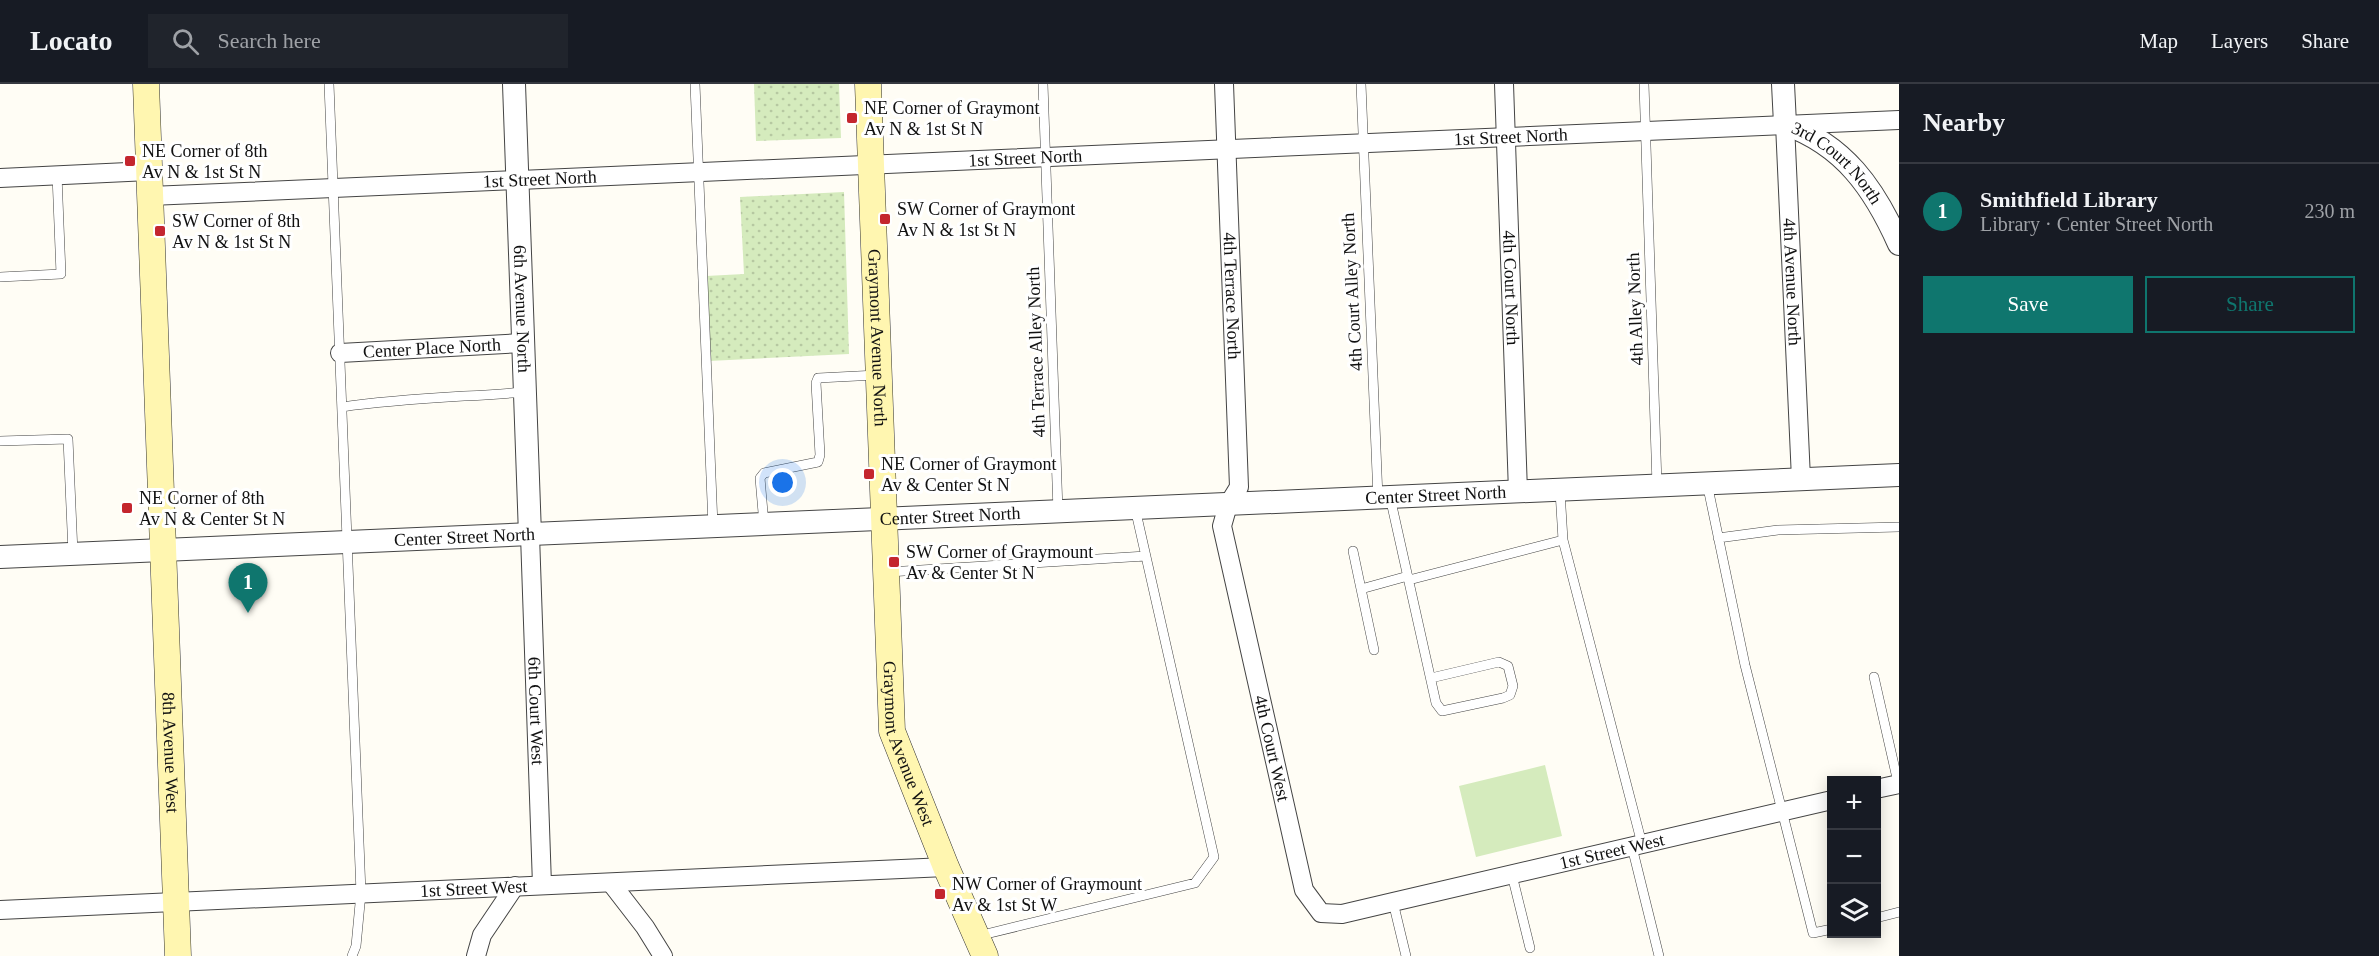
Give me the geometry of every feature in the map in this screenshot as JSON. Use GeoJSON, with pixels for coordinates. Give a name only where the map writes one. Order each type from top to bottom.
{"type":"FeatureCollection","features":[{"type":"Feature","properties":{"kind":"main road","name":"8th Avenue West"},"geometry":{"type":"LineString","coordinates":[[146,84],[178,956]]}},
{"type":"Feature","properties":{"kind":"main road","name":"Graymont Avenue North"},"geometry":{"type":"LineString","coordinates":[[868,84],[884,518]]}},
{"type":"Feature","properties":{"kind":"main road","name":"Graymont Avenue West"},"geometry":{"type":"LineString","coordinates":[[884,518],[892,731],[980,946]]}},
{"type":"Feature","properties":{"kind":"street","name":"6th Avenue North"},"geometry":{"type":"LineString","coordinates":[[514,84],[530,535]]}},
{"type":"Feature","properties":{"kind":"street","name":"4th Terrace North"},"geometry":{"type":"LineString","coordinates":[[1224,84],[1239,487],[1228,505]]}},
{"type":"Feature","properties":{"kind":"street","name":"4th Court North"},"geometry":{"type":"LineString","coordinates":[[1504,84],[1518,492]]}},
{"type":"Feature","properties":{"kind":"street","name":"4th Avenue North"},"geometry":{"type":"LineString","coordinates":[[1783,84],[1801,479]]}},
{"type":"Feature","properties":{"kind":"street","name":"1st Street North"},"geometry":{"type":"LineString","coordinates":[[0,178],[57,176],[149,183],[333,188],[1899,120]]}},
{"type":"Feature","properties":{"kind":"street","name":"3rd Court North"},"geometry":{"type":"LineString","coordinates":[[1785,124],[1818,140],[1835,151],[1851,166],[1881,206],[1899,244]]}},
{"type":"Feature","properties":{"kind":"street","name":"Center Place North"},"geometry":{"type":"LineString","coordinates":[[340,353],[523,343]]}},
{"type":"Feature","properties":{"kind":"street","name":"Center Street North"},"geometry":{"type":"LineString","coordinates":[[0,557],[1899,475]]}},
{"type":"Feature","properties":{"kind":"street","name":"4th Court West"},"geometry":{"type":"LineString","coordinates":[[1228,505],[1222,526],[1304,890],[1321,913],[1342,914],[1393,902]]}},
{"type":"Feature","properties":{"kind":"street","name":"6th Court West"},"geometry":{"type":"LineString","coordinates":[[530,535],[542,885]]}},
{"type":"Feature","properties":{"kind":"street"},"geometry":{"type":"LineString","coordinates":[[1881,788],[1899,785]]}},
{"type":"Feature","properties":{"kind":"street","name":"1st Street West"},"geometry":{"type":"LineString","coordinates":[[1393,902],[1827,801]]}},
{"type":"Feature","properties":{"kind":"street","name":"1st Street West"},"geometry":{"type":"LineString","coordinates":[[0,910],[946,867]]}},
{"type":"Feature","properties":{"kind":"street"},"geometry":{"type":"LineString","coordinates":[[611,883],[650,934],[663,956]]}},
{"type":"Feature","properties":{"kind":"street"},"geometry":{"type":"LineString","coordinates":[[476,956],[482,935],[515,886]]}},
{"type":"Feature","properties":{"kind":"lane"},"geometry":{"type":"LineString","coordinates":[[329,84],[361,893],[356,946],[352,956]]}},
{"type":"Feature","properties":{"kind":"lane"},"geometry":{"type":"LineString","coordinates":[[695,84],[713,526]]}},
{"type":"Feature","properties":{"kind":"lane","name":"4th Terrace Alley North"},"geometry":{"type":"LineString","coordinates":[[1043,84],[1058,511]]}},
{"type":"Feature","properties":{"kind":"lane","name":"4th Court Alley North"},"geometry":{"type":"LineString","coordinates":[[1361,84],[1362,143],[1384,498],[1408,578],[1436,704],[1442,711],[1503,698],[1510,695],[1513,686],[1508,666],[1499,662],[1431,678]]}},
{"type":"Feature","properties":{"kind":"lane","name":"4th Alley North"},"geometry":{"type":"LineString","coordinates":[[1644,84],[1657,485]]}},
{"type":"Feature","properties":{"kind":"lane"},"geometry":{"type":"LineString","coordinates":[[0,277],[61,274],[57,176]]}},
{"type":"Feature","properties":{"kind":"lane"},"geometry":{"type":"LineString","coordinates":[[764,524],[760,478],[764,473],[818,462],[820,455],[816,383],[818,378],[879,374]]}},
{"type":"Feature","properties":{"kind":"lane"},"geometry":{"type":"LineString","coordinates":[[342,407],[390,400],[456,398],[525,392]]}},
{"type":"Feature","properties":{"kind":"lane"},"geometry":{"type":"LineString","coordinates":[[0,441],[68,439],[73,553]]}},
{"type":"Feature","properties":{"kind":"lane"},"geometry":{"type":"LineString","coordinates":[[1707,483],[1745,666],[1814,933],[1827,930]]}},
{"type":"Feature","properties":{"kind":"lane"},"geometry":{"type":"LineString","coordinates":[[1560,490],[1563,540],[1637,845],[1659,956]]}},
{"type":"Feature","properties":{"kind":"lane"},"geometry":{"type":"LineString","coordinates":[[980,946],[1195,883],[1214,856],[1135,508]]}},
{"type":"Feature","properties":{"kind":"lane"},"geometry":{"type":"LineString","coordinates":[[1718,538],[1778,530],[1899,527]]}},
{"type":"Feature","properties":{"kind":"lane"},"geometry":{"type":"LineString","coordinates":[[1361,589],[1563,540]]}},
{"type":"Feature","properties":{"kind":"lane"},"geometry":{"type":"LineString","coordinates":[[1353,551],[1374,650]]}},
{"type":"Feature","properties":{"kind":"lane"},"geometry":{"type":"LineString","coordinates":[[886,572],[1146,556]]}},
{"type":"Feature","properties":{"kind":"lane"},"geometry":{"type":"LineString","coordinates":[[1874,677],[1899,785]]}},
{"type":"Feature","properties":{"kind":"lane"},"geometry":{"type":"LineString","coordinates":[[1512,875],[1530,948]]}},
{"type":"Feature","properties":{"kind":"lane"},"geometry":{"type":"LineString","coordinates":[[1393,902],[1406,956]]}},
{"type":"Feature","properties":{"kind":"lane"},"geometry":{"type":"LineString","coordinates":[[1881,917],[1899,912]]}},
{"type":"Feature","properties":{"kind":"green space"},"geometry":{"type":"Polygon","coordinates":[[[754,84],[839,84],[841,138],[756,141],[754,84]]]}},
{"type":"Feature","properties":{"kind":"green space"},"geometry":{"type":"Polygon","coordinates":[[[844,192],[849,354],[709,361],[706,276],[744,274],[740,197],[844,192]]]}},
{"type":"Feature","properties":{"kind":"green space"},"geometry":{"type":"Polygon","coordinates":[[[1545,765],[1562,836],[1476,857],[1459,786],[1545,765]]]}},
{"type":"Feature","properties":{"kind":"place","name":"NE Corner of Graymont Av N & 1st St N"},"geometry":{"type":"Point","coordinates":[852,118]}},
{"type":"Feature","properties":{"kind":"place","name":"NE Corner of 8th Av N & 1st St N"},"geometry":{"type":"Point","coordinates":[130,161]}},
{"type":"Feature","properties":{"kind":"place","name":"SW Corner of Graymont Av N & 1st St N"},"geometry":{"type":"Point","coordinates":[885,219]}},
{"type":"Feature","properties":{"kind":"place","name":"SW Corner of 8th Av N & 1st St N"},"geometry":{"type":"Point","coordinates":[160,231]}},
{"type":"Feature","properties":{"kind":"place","name":"NE Corner of Graymont Av & Center St N"},"geometry":{"type":"Point","coordinates":[869,474]}},
{"type":"Feature","properties":{"kind":"place","name":"NE Corner of 8th Av N & Center St N"},"geometry":{"type":"Point","coordinates":[127,508]}},
{"type":"Feature","properties":{"kind":"place","name":"SW Corner of Graymount Av & Center St N"},"geometry":{"type":"Point","coordinates":[894,562]}},
{"type":"Feature","properties":{"kind":"place","name":"Smithfield Library"},"geometry":{"type":"Point","coordinates":[248,613]}},
{"type":"Feature","properties":{"kind":"place","name":"NW Corner of Graymount Av & 1st St W"},"geometry":{"type":"Point","coordinates":[940,894]}}]}
